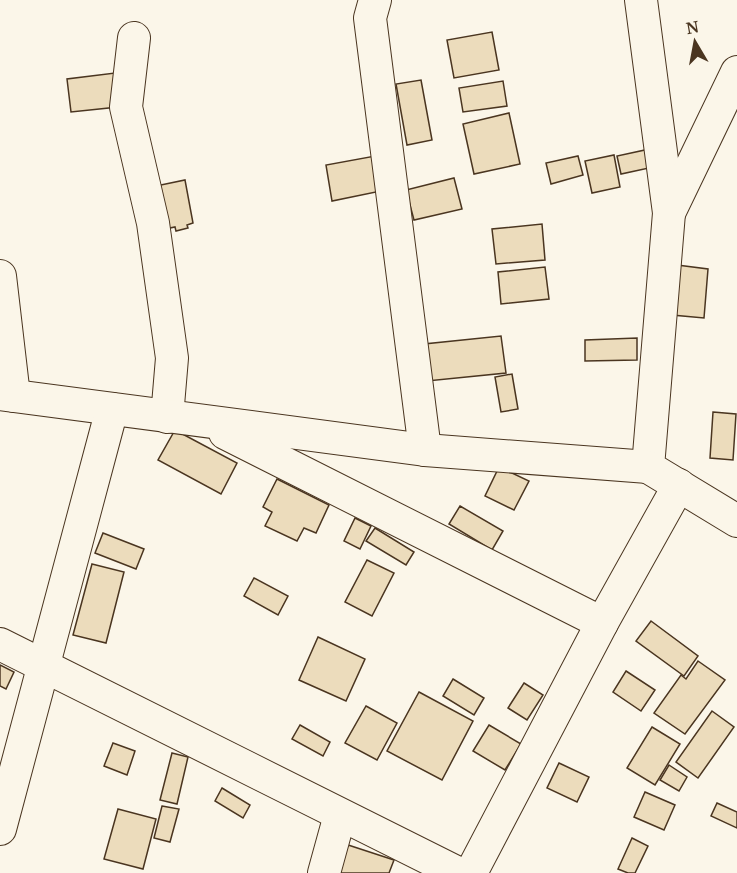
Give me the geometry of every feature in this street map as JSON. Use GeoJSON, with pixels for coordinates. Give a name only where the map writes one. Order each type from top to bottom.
{"type":"FeatureCollection","features":[{"type":"Feature","properties":{"kind":"street"},"geometry":{"type":"LineString","coordinates":[[375,0],[370,18],[425,450]]}},
{"type":"Feature","properties":{"kind":"street"},"geometry":{"type":"LineString","coordinates":[[641,0],[669,213],[648,467]]}},
{"type":"Feature","properties":{"kind":"street"},"geometry":{"type":"LineString","coordinates":[[134,38],[126,107],[153,223],[171,346],[167,417]]}},
{"type":"Feature","properties":{"kind":"street"},"geometry":{"type":"LineString","coordinates":[[669,213],[737,72]]}},
{"type":"Feature","properties":{"kind":"street"},"geometry":{"type":"LineString","coordinates":[[0,276],[7,395],[425,450],[648,467],[737,521]]}},
{"type":"Feature","properties":{"kind":"street"},"geometry":{"type":"LineString","coordinates":[[0,829],[112,409]]}},
{"type":"Feature","properties":{"kind":"street"},"geometry":{"type":"LineString","coordinates":[[205,422],[602,623]]}},
{"type":"Feature","properties":{"kind":"street"},"geometry":{"type":"LineString","coordinates":[[471,873],[602,623],[679,484]]}},
{"type":"Feature","properties":{"kind":"street"},"geometry":{"type":"LineString","coordinates":[[0,644],[458,873]]}},
{"type":"Feature","properties":{"kind":"street"},"geometry":{"type":"LineString","coordinates":[[324,873],[340,815]]}},
{"type":"Feature","properties":{"kind":"building"},"geometry":{"type":"Polygon","coordinates":[[[492,32],[499,70],[454,78],[447,40],[492,32]]]}},
{"type":"Feature","properties":{"kind":"building"},"geometry":{"type":"Polygon","coordinates":[[[115,73],[118,107],[71,112],[67,79],[115,73]]]}},
{"type":"Feature","properties":{"kind":"building"},"geometry":{"type":"Polygon","coordinates":[[[421,80],[432,140],[407,145],[396,84],[421,80]]]}},
{"type":"Feature","properties":{"kind":"building"},"geometry":{"type":"Polygon","coordinates":[[[503,81],[507,106],[463,112],[459,88],[503,81]]]}},
{"type":"Feature","properties":{"kind":"building"},"geometry":{"type":"Polygon","coordinates":[[[509,113],[520,164],[474,174],[463,124],[509,113]]]}},
{"type":"Feature","properties":{"kind":"building"},"geometry":{"type":"Polygon","coordinates":[[[645,150],[649,168],[621,174],[617,156],[645,150]]]}},
{"type":"Feature","properties":{"kind":"building"},"geometry":{"type":"Polygon","coordinates":[[[614,155],[620,187],[592,193],[585,161],[614,155]]]}},
{"type":"Feature","properties":{"kind":"building"},"geometry":{"type":"Polygon","coordinates":[[[375,156],[381,191],[332,201],[326,165],[375,156]]]}},
{"type":"Feature","properties":{"kind":"building"},"geometry":{"type":"Polygon","coordinates":[[[578,156],[583,175],[551,184],[546,163],[578,156]]]}},
{"type":"Feature","properties":{"kind":"building"},"geometry":{"type":"Polygon","coordinates":[[[454,178],[462,209],[414,220],[406,190],[454,178]]]}},
{"type":"Feature","properties":{"kind":"building"},"geometry":{"type":"Polygon","coordinates":[[[185,180],[193,223],[187,225],[188,228],[176,231],[175,227],[160,230],[151,187],[185,180]]]}},
{"type":"Feature","properties":{"kind":"building"},"geometry":{"type":"Polygon","coordinates":[[[542,224],[545,260],[496,264],[492,229],[542,224]]]}},
{"type":"Feature","properties":{"kind":"building"},"geometry":{"type":"Polygon","coordinates":[[[677,265],[708,269],[704,318],[672,315],[677,265]]]}},
{"type":"Feature","properties":{"kind":"building"},"geometry":{"type":"Polygon","coordinates":[[[545,267],[549,299],[501,304],[498,272],[545,267]]]}},
{"type":"Feature","properties":{"kind":"building"},"geometry":{"type":"Polygon","coordinates":[[[501,336],[506,373],[427,381],[424,344],[501,336]]]}},
{"type":"Feature","properties":{"kind":"building"},"geometry":{"type":"Polygon","coordinates":[[[637,338],[637,360],[585,361],[585,340],[637,338]]]}},
{"type":"Feature","properties":{"kind":"building"},"geometry":{"type":"Polygon","coordinates":[[[512,374],[518,409],[501,412],[495,377],[512,374]]]}},
{"type":"Feature","properties":{"kind":"building"},"geometry":{"type":"Polygon","coordinates":[[[713,412],[736,414],[733,460],[710,458],[713,412]]]}},
{"type":"Feature","properties":{"kind":"building"},"geometry":{"type":"Polygon","coordinates":[[[175,430],[237,463],[221,494],[158,460],[175,430]]]}},
{"type":"Feature","properties":{"kind":"building"},"geometry":{"type":"Polygon","coordinates":[[[499,467],[529,481],[514,510],[485,496],[499,467]]]}},
{"type":"Feature","properties":{"kind":"building"},"geometry":{"type":"Polygon","coordinates":[[[277,479],[329,505],[316,533],[304,528],[297,541],[265,526],[272,512],[263,507],[277,479]]]}},
{"type":"Feature","properties":{"kind":"building"},"geometry":{"type":"Polygon","coordinates":[[[460,506],[503,531],[492,550],[449,524],[460,506]]]}},
{"type":"Feature","properties":{"kind":"building"},"geometry":{"type":"Polygon","coordinates":[[[355,518],[371,526],[360,549],[344,541],[355,518]]]}},
{"type":"Feature","properties":{"kind":"building"},"geometry":{"type":"Polygon","coordinates":[[[375,528],[414,552],[406,565],[366,541],[375,528]]]}},
{"type":"Feature","properties":{"kind":"building"},"geometry":{"type":"Polygon","coordinates":[[[103,533],[144,549],[136,569],[95,553],[103,533]]]}},
{"type":"Feature","properties":{"kind":"building"},"geometry":{"type":"Polygon","coordinates":[[[367,560],[394,573],[372,616],[345,602],[367,560]]]}},
{"type":"Feature","properties":{"kind":"building"},"geometry":{"type":"Polygon","coordinates":[[[92,564],[124,572],[106,643],[73,635],[92,564]]]}},
{"type":"Feature","properties":{"kind":"building"},"geometry":{"type":"Polygon","coordinates":[[[254,578],[288,596],[278,615],[244,596],[254,578]]]}},
{"type":"Feature","properties":{"kind":"building"},"geometry":{"type":"Polygon","coordinates":[[[651,621],[698,656],[684,676],[636,641],[651,621]]]}},
{"type":"Feature","properties":{"kind":"building"},"geometry":{"type":"Polygon","coordinates":[[[318,637],[365,659],[346,701],[299,680],[318,637]]]}},
{"type":"Feature","properties":{"kind":"building"},"geometry":{"type":"Polygon","coordinates":[[[698,661],[725,680],[685,734],[654,713],[681,675],[686,679],[698,661]]]}},
{"type":"Feature","properties":{"kind":"building"},"geometry":{"type":"Polygon","coordinates":[[[0,665],[14,672],[6,689],[0,686],[0,665]]]}},
{"type":"Feature","properties":{"kind":"building"},"geometry":{"type":"Polygon","coordinates":[[[626,671],[655,690],[641,711],[613,692],[626,671]]]}},
{"type":"Feature","properties":{"kind":"building"},"geometry":{"type":"Polygon","coordinates":[[[453,679],[484,698],[474,715],[443,696],[453,679]]]}},
{"type":"Feature","properties":{"kind":"building"},"geometry":{"type":"Polygon","coordinates":[[[524,683],[543,695],[527,720],[508,708],[524,683]]]}},
{"type":"Feature","properties":{"kind":"building"},"geometry":{"type":"Polygon","coordinates":[[[419,692],[473,721],[442,780],[387,751],[419,692]]]}},
{"type":"Feature","properties":{"kind":"building"},"geometry":{"type":"Polygon","coordinates":[[[366,706],[397,723],[377,760],[345,743],[366,706]]]}},
{"type":"Feature","properties":{"kind":"building"},"geometry":{"type":"Polygon","coordinates":[[[712,711],[734,727],[698,778],[676,762],[712,711]]]}},
{"type":"Feature","properties":{"kind":"building"},"geometry":{"type":"Polygon","coordinates":[[[300,725],[330,742],[323,756],[292,739],[300,725]]]}},
{"type":"Feature","properties":{"kind":"building"},"geometry":{"type":"Polygon","coordinates":[[[489,725],[521,744],[505,770],[473,751],[489,725]]]}},
{"type":"Feature","properties":{"kind":"building"},"geometry":{"type":"Polygon","coordinates":[[[652,727],[680,744],[655,785],[627,768],[652,727]]]}},
{"type":"Feature","properties":{"kind":"building"},"geometry":{"type":"Polygon","coordinates":[[[113,743],[135,751],[127,775],[104,766],[113,743]]]}},
{"type":"Feature","properties":{"kind":"building"},"geometry":{"type":"Polygon","coordinates":[[[172,753],[188,757],[177,804],[160,800],[172,753]]]}},
{"type":"Feature","properties":{"kind":"building"},"geometry":{"type":"Polygon","coordinates":[[[559,763],[589,777],[577,802],[547,788],[559,763]]]}},
{"type":"Feature","properties":{"kind":"building"},"geometry":{"type":"Polygon","coordinates":[[[669,765],[687,777],[679,791],[660,780],[669,765]]]}},
{"type":"Feature","properties":{"kind":"building"},"geometry":{"type":"Polygon","coordinates":[[[222,788],[250,805],[243,818],[215,801],[222,788]]]}},
{"type":"Feature","properties":{"kind":"building"},"geometry":{"type":"Polygon","coordinates":[[[645,792],[675,805],[664,830],[634,817],[645,792]]]}},
{"type":"Feature","properties":{"kind":"building"},"geometry":{"type":"Polygon","coordinates":[[[717,803],[737,812],[737,828],[711,816],[717,803]]]}},
{"type":"Feature","properties":{"kind":"building"},"geometry":{"type":"Polygon","coordinates":[[[162,806],[179,809],[170,842],[154,838],[162,806]]]}},
{"type":"Feature","properties":{"kind":"building"},"geometry":{"type":"Polygon","coordinates":[[[118,809],[156,819],[143,869],[104,859],[118,809]]]}},
{"type":"Feature","properties":{"kind":"building"},"geometry":{"type":"Polygon","coordinates":[[[632,838],[648,846],[635,873],[628,873],[618,869],[632,838]]]}},
{"type":"Feature","properties":{"kind":"building"},"geometry":{"type":"Polygon","coordinates":[[[339,842],[394,860],[389,873],[329,873],[339,842]]]}}]}
